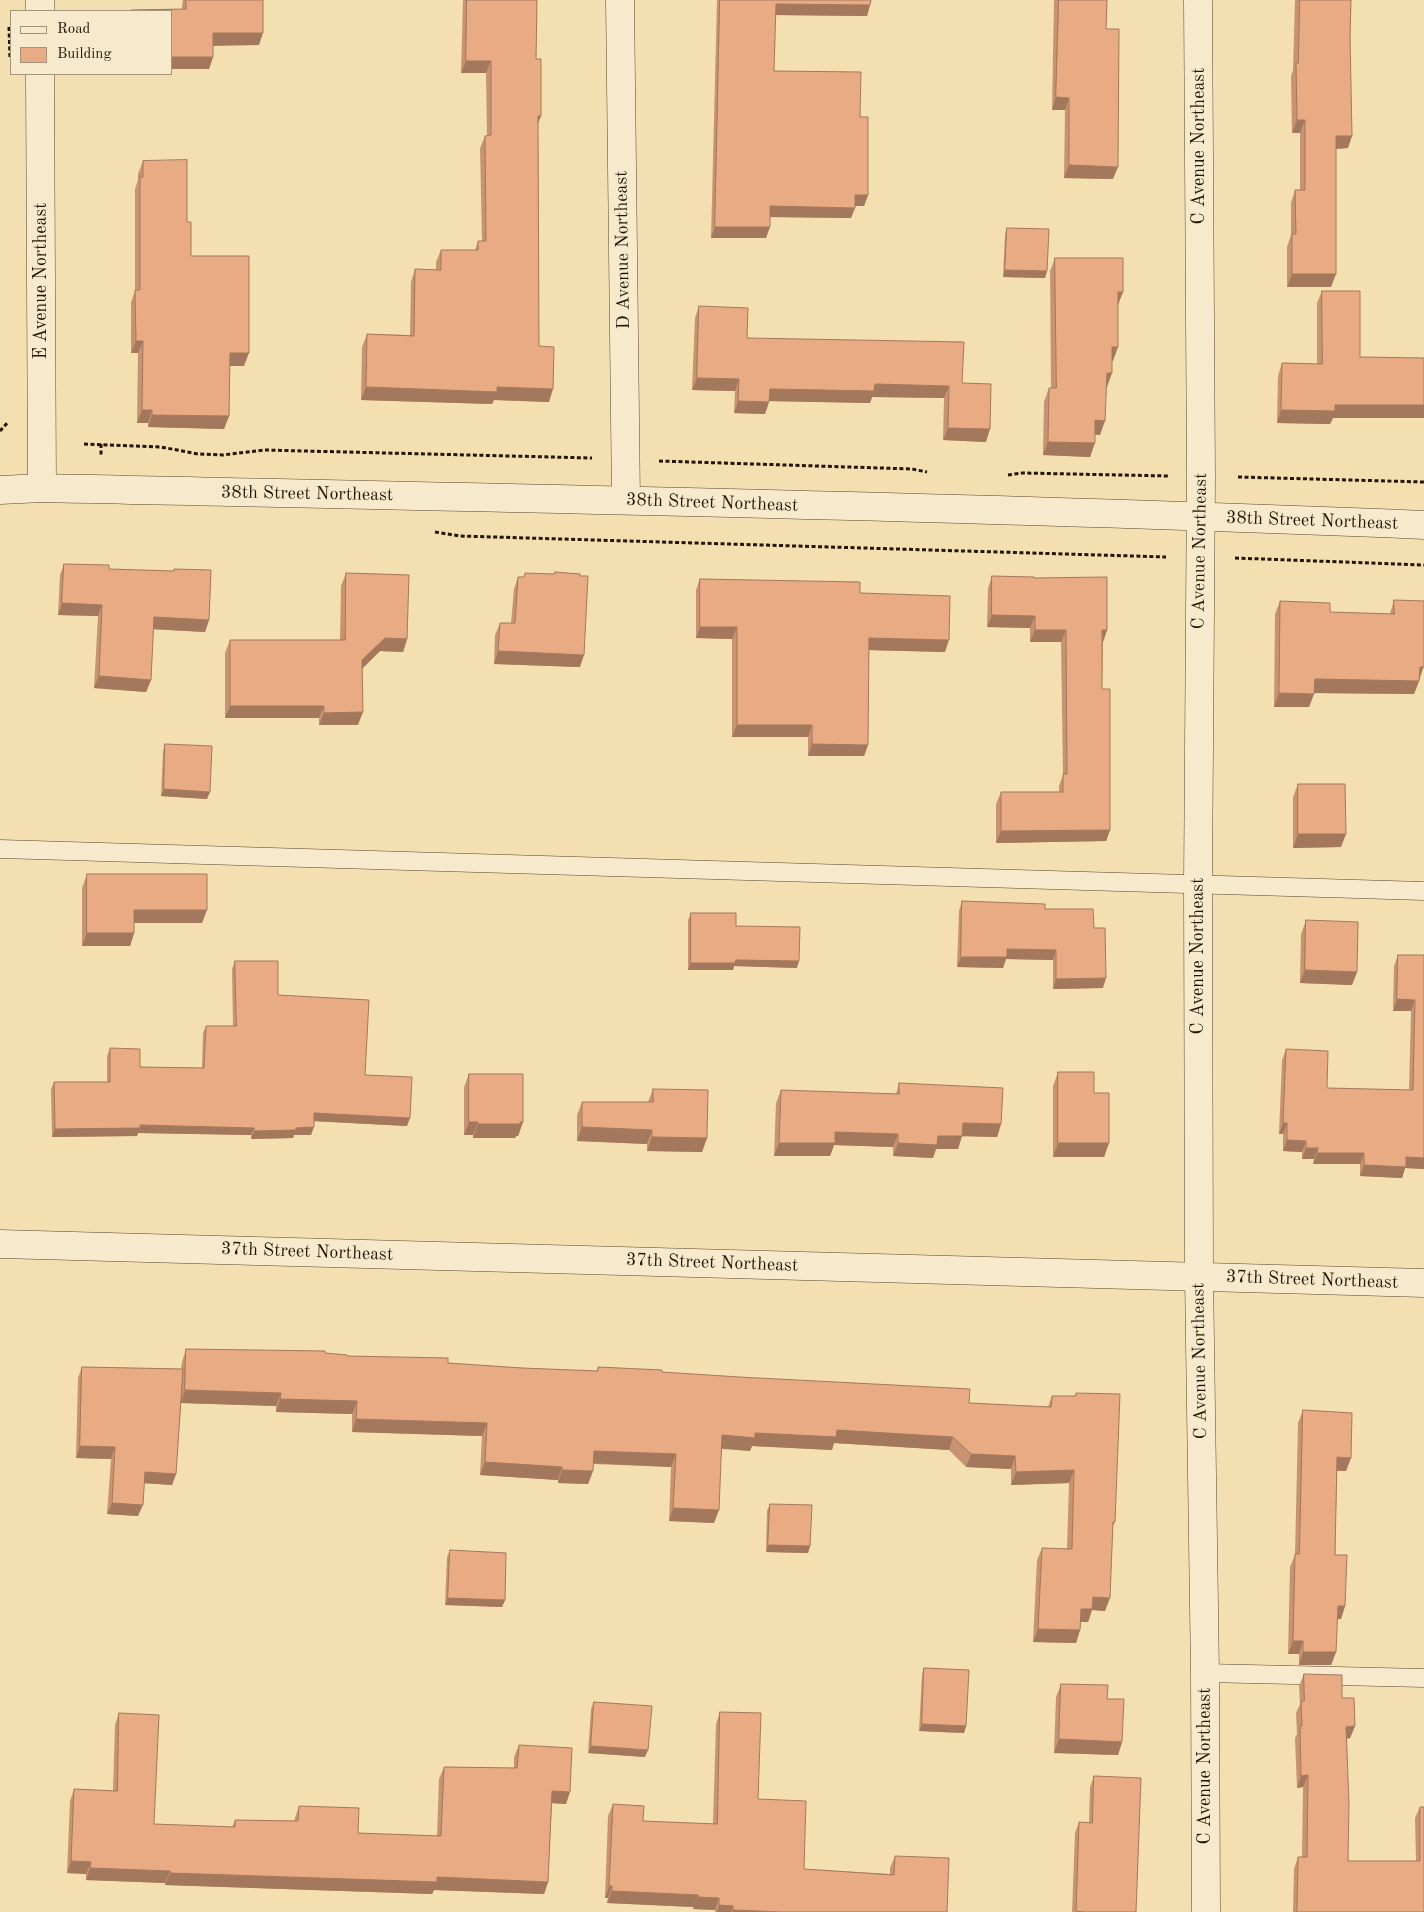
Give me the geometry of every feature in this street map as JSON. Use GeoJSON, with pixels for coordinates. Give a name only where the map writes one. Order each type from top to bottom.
{"type":"FeatureCollection","features":[{"type":"Feature","properties":{"kind":"street","name":"D Avenue Northeast"},"geometry":{"type":"LineString","coordinates":[[620,0],[626,500]]}},
{"type":"Feature","properties":{"kind":"street","name":"C Avenue Northeast"},"geometry":{"type":"LineString","coordinates":[[1198,0],[1200,516],[1198,1276],[1205,1673],[1206,1912]]}},
{"type":"Feature","properties":{"kind":"street","name":"E Avenue Northeast"},"geometry":{"type":"LineString","coordinates":[[40,75],[42,488]]}},
{"type":"Feature","properties":{"kind":"street","name":"38th Street Northeast"},"geometry":{"type":"LineString","coordinates":[[0,490],[42,488],[626,500],[1200,516],[1424,525]]}},
{"type":"Feature","properties":{"kind":"street","name":"37th Street Northeast"},"geometry":{"type":"LineString","coordinates":[[0,1244],[1424,1283]]}},
{"type":"Feature","properties":{"kind":"lane"},"geometry":{"type":"LineString","coordinates":[[0,849],[1424,891]]}},
{"type":"Feature","properties":{"kind":"lane"},"geometry":{"type":"LineString","coordinates":[[1205,1673],[1424,1678]]}},
{"type":"Feature","properties":{"kind":"path"},"geometry":{"type":"LineString","coordinates":[[84,444],[160,447],[223,455],[264,450],[593,458]]}},
{"type":"Feature","properties":{"kind":"path"},"geometry":{"type":"LineString","coordinates":[[101,444],[101,456]]}},
{"type":"Feature","properties":{"kind":"path"},"geometry":{"type":"LineString","coordinates":[[656,460],[912,469],[929,473]]}},
{"type":"Feature","properties":{"kind":"path"},"geometry":{"type":"LineString","coordinates":[[1002,475],[1022,472],[1172,476]]}},
{"type":"Feature","properties":{"kind":"path"},"geometry":{"type":"LineString","coordinates":[[1238,477],[1424,482]]}},
{"type":"Feature","properties":{"kind":"path"},"geometry":{"type":"LineString","coordinates":[[430,532],[460,536],[1170,557]]}},
{"type":"Feature","properties":{"kind":"path"},"geometry":{"type":"LineString","coordinates":[[1230,558],[1424,565]]}},
{"type":"Feature","properties":{"kind":"building"},"geometry":{"type":"Polygon","coordinates":[[[186,0],[263,0],[263,33],[213,33],[213,57],[172,57],[172,10],[131,10],[186,9],[186,0]]]}},
{"type":"Feature","properties":{"kind":"building"},"geometry":{"type":"Polygon","coordinates":[[[467,0],[537,0],[536,59],[541,59],[541,116],[538,116],[539,346],[554,347],[553,389],[497,387],[497,392],[366,387],[367,334],[414,336],[415,269],[441,270],[441,250],[478,250],[478,241],[486,241],[485,136],[491,135],[491,61],[466,61],[467,0]]]}},
{"type":"Feature","properties":{"kind":"building"},"geometry":{"type":"Polygon","coordinates":[[[720,0],[871,0],[870,5],[776,4],[774,71],[861,72],[860,117],[868,117],[868,195],[855,195],[855,208],[770,206],[770,227],[715,227],[720,0]]]}},
{"type":"Feature","properties":{"kind":"building"},"geometry":{"type":"Polygon","coordinates":[[[1059,0],[1107,0],[1106,29],[1119,29],[1118,167],[1069,165],[1069,98],[1056,97],[1059,0]]]}},
{"type":"Feature","properties":{"kind":"building"},"geometry":{"type":"Polygon","coordinates":[[[1300,0],[1351,0],[1352,136],[1336,136],[1336,274],[1292,274],[1292,234],[1296,234],[1295,190],[1305,190],[1305,120],[1297,120],[1296,63],[1298,63],[1300,0]]]}},
{"type":"Feature","properties":{"kind":"building"},"geometry":{"type":"Polygon","coordinates":[[[187,160],[187,222],[191,222],[191,256],[249,256],[249,353],[230,353],[229,416],[152,415],[152,410],[142,410],[143,341],[136,341],[135,290],[140,290],[140,177],[143,177],[143,161],[187,160]]]}},
{"type":"Feature","properties":{"kind":"building"},"geometry":{"type":"Polygon","coordinates":[[[1007,228],[1049,229],[1047,271],[1005,270],[1007,228]]]}},
{"type":"Feature","properties":{"kind":"building"},"geometry":{"type":"Polygon","coordinates":[[[1055,258],[1123,258],[1123,292],[1118,292],[1118,347],[1112,347],[1112,373],[1107,373],[1105,421],[1095,420],[1095,443],[1048,442],[1049,388],[1056,388],[1055,258]]]}},
{"type":"Feature","properties":{"kind":"building"},"geometry":{"type":"Polygon","coordinates":[[[1322,291],[1360,291],[1360,357],[1424,358],[1424,405],[1335,405],[1335,411],[1281,410],[1282,363],[1322,364],[1322,291]]]}},
{"type":"Feature","properties":{"kind":"building"},"geometry":{"type":"Polygon","coordinates":[[[699,306],[748,308],[747,338],[964,342],[962,383],[991,384],[990,429],[948,428],[949,386],[875,384],[874,391],[770,389],[769,402],[738,401],[739,379],[697,378],[699,306]]]}},
{"type":"Feature","properties":{"kind":"building"},"geometry":{"type":"Polygon","coordinates":[[[64,564],[109,565],[109,569],[211,570],[209,620],[154,617],[151,680],[99,676],[102,605],[62,603],[64,564]]]}},
{"type":"Feature","properties":{"kind":"building"},"geometry":{"type":"Polygon","coordinates":[[[555,572],[588,576],[584,655],[498,651],[500,623],[515,623],[518,577],[524,577],[525,573],[554,574],[555,572]]]}},
{"type":"Feature","properties":{"kind":"building"},"geometry":{"type":"Polygon","coordinates":[[[346,573],[409,575],[407,639],[385,638],[362,660],[363,712],[324,713],[324,706],[230,706],[230,640],[345,640],[346,573]]]}},
{"type":"Feature","properties":{"kind":"building"},"geometry":{"type":"Polygon","coordinates":[[[992,576],[1034,578],[1107,577],[1107,630],[1102,630],[1102,689],[1110,689],[1110,830],[1001,831],[1001,792],[1063,792],[1063,774],[1067,774],[1066,630],[1035,630],[1035,616],[992,615],[992,576]]]}},
{"type":"Feature","properties":{"kind":"building"},"geometry":{"type":"Polygon","coordinates":[[[700,579],[860,582],[860,593],[950,596],[949,640],[869,638],[868,745],[812,744],[812,725],[737,725],[737,627],[700,627],[700,579]]]}},
{"type":"Feature","properties":{"kind":"building"},"geometry":{"type":"Polygon","coordinates":[[[1394,600],[1424,601],[1424,667],[1420,667],[1419,681],[1315,679],[1314,694],[1279,693],[1280,601],[1330,603],[1330,612],[1394,614],[1394,600]]]}},
{"type":"Feature","properties":{"kind":"building"},"geometry":{"type":"Polygon","coordinates":[[[165,744],[212,746],[210,792],[164,789],[165,744]]]}},
{"type":"Feature","properties":{"kind":"building"},"geometry":{"type":"Polygon","coordinates":[[[1298,784],[1345,784],[1346,834],[1298,834],[1298,784]]]}},
{"type":"Feature","properties":{"kind":"building"},"geometry":{"type":"Polygon","coordinates":[[[87,874],[207,874],[207,910],[134,910],[134,933],[87,933],[87,874]]]}},
{"type":"Feature","properties":{"kind":"building"},"geometry":{"type":"Polygon","coordinates":[[[962,901],[1045,904],[1045,909],[1093,909],[1094,928],[1105,928],[1106,978],[1056,979],[1056,950],[1007,949],[1007,957],[961,957],[962,901]]]}},
{"type":"Feature","properties":{"kind":"building"},"geometry":{"type":"Polygon","coordinates":[[[691,913],[736,913],[736,926],[800,927],[799,961],[736,960],[735,963],[691,963],[691,913]]]}},
{"type":"Feature","properties":{"kind":"building"},"geometry":{"type":"Polygon","coordinates":[[[1306,920],[1358,922],[1357,972],[1305,970],[1306,920]]]}},
{"type":"Feature","properties":{"kind":"building"},"geometry":{"type":"Polygon","coordinates":[[[1398,955],[1424,955],[1424,1158],[1406,1157],[1406,1167],[1364,1165],[1364,1153],[1317,1153],[1318,1148],[1306,1148],[1306,1141],[1287,1140],[1287,1123],[1283,1123],[1286,1049],[1328,1051],[1327,1088],[1413,1090],[1415,1000],[1397,999],[1398,955]]]}},
{"type":"Feature","properties":{"kind":"building"},"geometry":{"type":"Polygon","coordinates":[[[235,961],[278,961],[278,995],[369,1000],[365,1075],[412,1077],[410,1118],[314,1113],[314,1127],[296,1128],[296,1130],[254,1131],[254,1128],[140,1125],[140,1128],[55,1129],[54,1082],[110,1082],[110,1048],[140,1049],[140,1067],[204,1068],[206,1026],[236,1026],[235,961]]]}},
{"type":"Feature","properties":{"kind":"building"},"geometry":{"type":"Polygon","coordinates":[[[1058,1072],[1094,1072],[1094,1093],[1109,1093],[1109,1143],[1058,1143],[1058,1072]]]}},
{"type":"Feature","properties":{"kind":"building"},"geometry":{"type":"Polygon","coordinates":[[[469,1074],[523,1074],[523,1122],[520,1122],[520,1124],[478,1124],[478,1122],[469,1122],[469,1074]]]}},
{"type":"Feature","properties":{"kind":"building"},"geometry":{"type":"Polygon","coordinates":[[[899,1083],[1003,1088],[1001,1124],[963,1123],[962,1136],[938,1136],[937,1145],[898,1143],[898,1134],[835,1132],[835,1143],[779,1143],[781,1090],[899,1094],[899,1083]]]}},
{"type":"Feature","properties":{"kind":"building"},"geometry":{"type":"Polygon","coordinates":[[[653,1089],[708,1090],[707,1138],[652,1137],[652,1130],[582,1127],[582,1102],[653,1102],[653,1089]]]}},
{"type":"Feature","properties":{"kind":"building"},"geometry":{"type":"Polygon","coordinates":[[[186,1349],[325,1351],[325,1353],[347,1356],[448,1358],[448,1363],[522,1368],[598,1371],[598,1367],[662,1370],[662,1372],[739,1377],[970,1389],[969,1403],[1051,1407],[1052,1396],[1076,1396],[1076,1393],[1120,1394],[1110,1598],[1093,1597],[1092,1609],[1081,1609],[1080,1630],[1038,1629],[1042,1548],[1072,1549],[1074,1470],[1016,1472],[1015,1456],[971,1454],[953,1437],[837,1430],[836,1437],[755,1433],[755,1438],[722,1435],[719,1510],[673,1508],[676,1454],[594,1451],[593,1471],[562,1470],[562,1467],[485,1462],[487,1423],[356,1419],[357,1401],[280,1399],[281,1393],[185,1390],[186,1349]]]}},
{"type":"Feature","properties":{"kind":"building"},"geometry":{"type":"Polygon","coordinates":[[[82,1367],[183,1369],[176,1474],[145,1472],[143,1505],[112,1503],[115,1447],[80,1446],[82,1367]]]}},
{"type":"Feature","properties":{"kind":"building"},"geometry":{"type":"Polygon","coordinates":[[[1303,1410],[1352,1413],[1351,1458],[1337,1457],[1335,1555],[1347,1555],[1345,1606],[1338,1606],[1336,1652],[1303,1652],[1303,1641],[1293,1641],[1295,1554],[1299,1554],[1303,1410]]]}},
{"type":"Feature","properties":{"kind":"building"},"geometry":{"type":"Polygon","coordinates":[[[770,1504],[812,1505],[810,1546],[768,1545],[770,1504]]]}},
{"type":"Feature","properties":{"kind":"building"},"geometry":{"type":"Polygon","coordinates":[[[450,1550],[506,1553],[505,1600],[448,1598],[450,1550]]]}},
{"type":"Feature","properties":{"kind":"building"},"geometry":{"type":"Polygon","coordinates":[[[924,1668],[969,1670],[966,1726],[922,1724],[924,1668]]]}},
{"type":"Feature","properties":{"kind":"building"},"geometry":{"type":"Polygon","coordinates":[[[1304,1674],[1342,1675],[1342,1698],[1354,1698],[1355,1726],[1346,1727],[1349,1804],[1348,1861],[1420,1861],[1420,1807],[1424,1807],[1424,1912],[1297,1912],[1298,1857],[1307,1857],[1308,1775],[1301,1776],[1300,1726],[1302,1726],[1301,1701],[1304,1701],[1304,1674]]]}},
{"type":"Feature","properties":{"kind":"building"},"geometry":{"type":"Polygon","coordinates":[[[1061,1684],[1108,1685],[1107,1699],[1124,1699],[1122,1742],[1059,1739],[1061,1684]]]}},
{"type":"Feature","properties":{"kind":"building"},"geometry":{"type":"Polygon","coordinates":[[[594,1702],[652,1706],[648,1750],[591,1746],[594,1702]]]}},
{"type":"Feature","properties":{"kind":"building"},"geometry":{"type":"Polygon","coordinates":[[[720,1712],[761,1713],[758,1799],[806,1801],[804,1869],[894,1875],[895,1856],[949,1858],[947,1912],[782,1912],[733,1910],[733,1906],[719,1905],[719,1898],[698,1897],[698,1895],[612,1891],[612,1886],[609,1886],[613,1804],[644,1806],[643,1821],[717,1824],[720,1712]]]}},
{"type":"Feature","properties":{"kind":"building"},"geometry":{"type":"Polygon","coordinates":[[[119,1713],[159,1715],[154,1824],[235,1827],[235,1820],[298,1821],[299,1806],[359,1808],[358,1833],[441,1836],[444,1767],[517,1768],[519,1745],[572,1748],[570,1792],[552,1791],[548,1882],[437,1877],[437,1882],[170,1873],[170,1871],[90,1868],[91,1862],[71,1861],[74,1789],[117,1791],[119,1713]]]}},
{"type":"Feature","properties":{"kind":"building"},"geometry":{"type":"Polygon","coordinates":[[[1094,1776],[1141,1778],[1136,1912],[1076,1911],[1079,1822],[1092,1823],[1094,1776]]]}}]}
